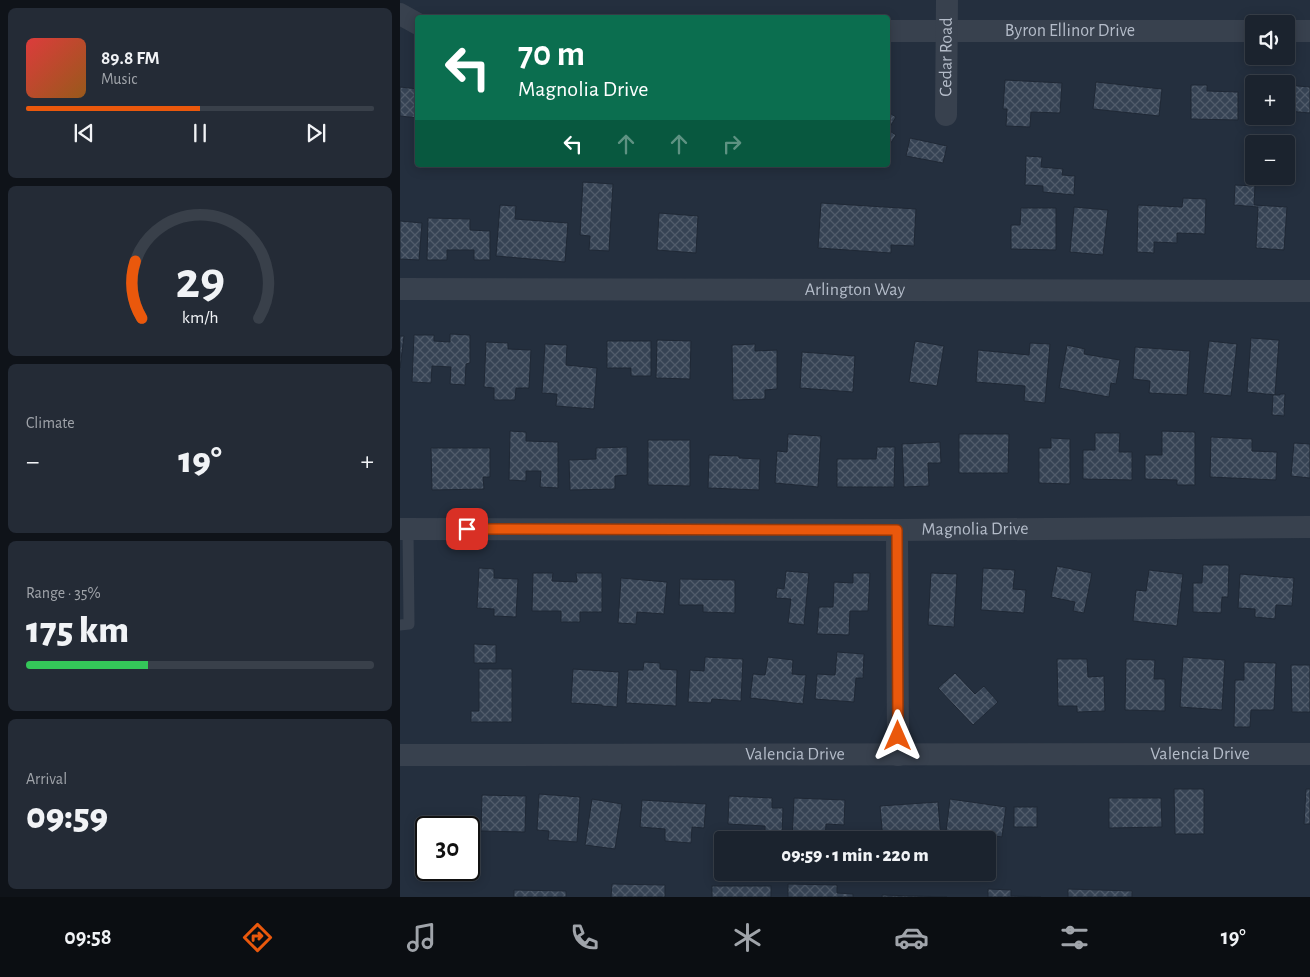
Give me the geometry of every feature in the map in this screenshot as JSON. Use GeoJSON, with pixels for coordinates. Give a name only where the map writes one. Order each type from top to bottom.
{"type":"FeatureCollection","features":[{"type":"Feature","properties":{"kind":"street","name":"Cedar Road"},"geometry":{"type":"LineString","coordinates":[[946,115],[947,0]]}},
{"type":"Feature","properties":{"kind":"street"},"geometry":{"type":"LineString","coordinates":[[400,14],[415,22]]}},
{"type":"Feature","properties":{"kind":"street","name":"Byron Ellinor Drive"},"geometry":{"type":"LineString","coordinates":[[890,31],[1245,31]]}},
{"type":"Feature","properties":{"kind":"street"},"geometry":{"type":"LineString","coordinates":[[1295,31],[1310,31]]}},
{"type":"Feature","properties":{"kind":"street","name":"Arlington Way"},"geometry":{"type":"LineString","coordinates":[[400,289],[1310,291]]}},
{"type":"Feature","properties":{"kind":"street","name":"Magnolia Drive"},"geometry":{"type":"LineString","coordinates":[[404,529],[897,530],[1310,527]]}},
{"type":"Feature","properties":{"kind":"street"},"geometry":{"type":"LineString","coordinates":[[897,530],[898,755]]}},
{"type":"Feature","properties":{"kind":"street","name":"Valencia Drive"},"geometry":{"type":"LineString","coordinates":[[400,755],[1310,754]]}},
{"type":"Feature","properties":{"kind":"lane"},"geometry":{"type":"LineString","coordinates":[[400,625],[410,624],[404,529]]}},
{"type":"Feature","properties":{"kind":"building"},"geometry":{"type":"Polygon","coordinates":[[[1005,80],[1062,83],[1060,113],[1031,112],[1030,127],[1006,126],[1007,109],[1003,109],[1005,80]]]}},
{"type":"Feature","properties":{"kind":"building"},"geometry":{"type":"Polygon","coordinates":[[[1096,82],[1162,89],[1159,116],[1093,109],[1096,82]]]}},
{"type":"Feature","properties":{"kind":"building"},"geometry":{"type":"Polygon","coordinates":[[[1191,85],[1207,85],[1207,91],[1238,92],[1238,120],[1191,119],[1191,85]]]}},
{"type":"Feature","properties":{"kind":"building"},"geometry":{"type":"Polygon","coordinates":[[[1295,86],[1310,87],[1310,113],[1295,112],[1295,86]]]}},
{"type":"Feature","properties":{"kind":"building"},"geometry":{"type":"Polygon","coordinates":[[[400,87],[415,89],[415,118],[400,116],[400,87]]]}},
{"type":"Feature","properties":{"kind":"building"},"geometry":{"type":"Polygon","coordinates":[[[890,113],[896,117],[890,127],[890,113]]]}},
{"type":"Feature","properties":{"kind":"building"},"geometry":{"type":"Polygon","coordinates":[[[890,131],[896,135],[890,144],[890,131]]]}},
{"type":"Feature","properties":{"kind":"building"},"geometry":{"type":"Polygon","coordinates":[[[910,138],[947,146],[943,163],[906,156],[910,138]]]}},
{"type":"Feature","properties":{"kind":"building"},"geometry":{"type":"Polygon","coordinates":[[[1026,156],[1042,157],[1041,167],[1063,169],[1062,175],[1075,176],[1074,195],[1043,192],[1043,186],[1025,185],[1026,156]]]}},
{"type":"Feature","properties":{"kind":"building"},"geometry":{"type":"Polygon","coordinates":[[[583,182],[613,184],[609,251],[589,250],[590,236],[580,235],[583,182]]]}},
{"type":"Feature","properties":{"kind":"building"},"geometry":{"type":"Polygon","coordinates":[[[1235,185],[1255,186],[1254,205],[1287,207],[1284,250],[1256,248],[1258,207],[1234,205],[1235,185]]]}},
{"type":"Feature","properties":{"kind":"building"},"geometry":{"type":"Polygon","coordinates":[[[1183,198],[1206,199],[1205,234],[1177,233],[1177,243],[1154,242],[1154,253],[1137,252],[1138,205],[1182,207],[1183,198]]]}},
{"type":"Feature","properties":{"kind":"building"},"geometry":{"type":"Polygon","coordinates":[[[821,203],[916,209],[914,246],[891,245],[891,253],[818,248],[821,203]]]}},
{"type":"Feature","properties":{"kind":"building"},"geometry":{"type":"Polygon","coordinates":[[[500,205],[516,206],[515,219],[568,223],[565,262],[496,256],[500,205]]]}},
{"type":"Feature","properties":{"kind":"building"},"geometry":{"type":"Polygon","coordinates":[[[1074,207],[1108,210],[1103,255],[1070,252],[1074,207]]]}},
{"type":"Feature","properties":{"kind":"building"},"geometry":{"type":"Polygon","coordinates":[[[1021,208],[1056,208],[1056,250],[1011,249],[1011,225],[1020,225],[1021,208]]]}},
{"type":"Feature","properties":{"kind":"building"},"geometry":{"type":"Polygon","coordinates":[[[659,213],[698,216],[696,253],[657,250],[659,213]]]}},
{"type":"Feature","properties":{"kind":"building"},"geometry":{"type":"Polygon","coordinates":[[[428,218],[470,219],[470,230],[490,231],[490,260],[474,260],[474,250],[447,250],[447,260],[427,260],[428,218]]]}},
{"type":"Feature","properties":{"kind":"building"},"geometry":{"type":"Polygon","coordinates":[[[400,221],[422,223],[419,260],[400,259],[400,221]]]}},
{"type":"Feature","properties":{"kind":"building"},"geometry":{"type":"Polygon","coordinates":[[[450,334],[470,335],[470,363],[466,364],[465,385],[450,384],[451,367],[432,366],[431,383],[412,382],[414,335],[434,335],[434,341],[450,342],[450,334]]]}},
{"type":"Feature","properties":{"kind":"building"},"geometry":{"type":"Polygon","coordinates":[[[400,336],[404,336],[400,368],[400,336]]]}},
{"type":"Feature","properties":{"kind":"building"},"geometry":{"type":"Polygon","coordinates":[[[1251,338],[1279,340],[1275,395],[1247,392],[1251,338]]]}},
{"type":"Feature","properties":{"kind":"building"},"geometry":{"type":"Polygon","coordinates":[[[657,340],[691,341],[690,379],[656,378],[657,340]]]}},
{"type":"Feature","properties":{"kind":"building"},"geometry":{"type":"Polygon","coordinates":[[[607,341],[651,341],[651,376],[631,376],[631,368],[607,368],[607,341]]]}},
{"type":"Feature","properties":{"kind":"building"},"geometry":{"type":"Polygon","coordinates":[[[915,341],[944,346],[937,386],[909,382],[915,341]]]}},
{"type":"Feature","properties":{"kind":"building"},"geometry":{"type":"Polygon","coordinates":[[[1209,341],[1237,344],[1231,396],[1203,393],[1209,341]]]}},
{"type":"Feature","properties":{"kind":"building"},"geometry":{"type":"Polygon","coordinates":[[[486,342],[508,343],[508,349],[531,350],[529,388],[516,388],[515,400],[494,400],[494,388],[484,387],[486,342]]]}},
{"type":"Feature","properties":{"kind":"building"},"geometry":{"type":"Polygon","coordinates":[[[1030,343],[1050,344],[1045,403],[1024,401],[1025,386],[976,382],[978,350],[1029,355],[1030,343]]]}},
{"type":"Feature","properties":{"kind":"building"},"geometry":{"type":"Polygon","coordinates":[[[545,344],[567,345],[566,365],[597,368],[594,409],[556,406],[557,394],[542,393],[545,344]]]}},
{"type":"Feature","properties":{"kind":"building"},"geometry":{"type":"Polygon","coordinates":[[[755,344],[755,351],[777,350],[777,389],[765,390],[765,399],[733,400],[732,345],[755,344]]]}},
{"type":"Feature","properties":{"kind":"building"},"geometry":{"type":"Polygon","coordinates":[[[1067,345],[1085,349],[1084,354],[1120,360],[1116,384],[1111,383],[1109,397],[1059,388],[1067,345]]]}},
{"type":"Feature","properties":{"kind":"building"},"geometry":{"type":"Polygon","coordinates":[[[1135,347],[1190,351],[1187,395],[1149,393],[1150,381],[1133,379],[1135,347]]]}},
{"type":"Feature","properties":{"kind":"building"},"geometry":{"type":"Polygon","coordinates":[[[802,352],[855,356],[853,392],[800,388],[802,352]]]}},
{"type":"Feature","properties":{"kind":"building"},"geometry":{"type":"Polygon","coordinates":[[[1285,394],[1284,416],[1272,415],[1273,395],[1285,394]]]}},
{"type":"Feature","properties":{"kind":"building"},"geometry":{"type":"Polygon","coordinates":[[[510,431],[526,432],[526,441],[558,442],[558,488],[540,487],[541,471],[526,471],[526,481],[509,480],[510,431]]]}},
{"type":"Feature","properties":{"kind":"building"},"geometry":{"type":"Polygon","coordinates":[[[1162,431],[1195,432],[1195,485],[1177,485],[1177,480],[1145,479],[1145,455],[1162,455],[1162,431]]]}},
{"type":"Feature","properties":{"kind":"building"},"geometry":{"type":"Polygon","coordinates":[[[1095,433],[1120,433],[1119,452],[1132,452],[1132,480],[1083,479],[1083,450],[1095,450],[1095,433]]]}},
{"type":"Feature","properties":{"kind":"building"},"geometry":{"type":"Polygon","coordinates":[[[788,434],[821,436],[818,487],[775,483],[777,451],[787,452],[788,434]]]}},
{"type":"Feature","properties":{"kind":"building"},"geometry":{"type":"Polygon","coordinates":[[[959,434],[1009,434],[1008,473],[959,473],[959,434]]]}},
{"type":"Feature","properties":{"kind":"building"},"geometry":{"type":"Polygon","coordinates":[[[1211,437],[1252,439],[1252,451],[1277,452],[1276,480],[1210,477],[1211,437]]]}},
{"type":"Feature","properties":{"kind":"building"},"geometry":{"type":"Polygon","coordinates":[[[1051,438],[1070,439],[1070,484],[1039,483],[1039,448],[1051,448],[1051,438]]]}},
{"type":"Feature","properties":{"kind":"building"},"geometry":{"type":"Polygon","coordinates":[[[648,440],[690,440],[690,486],[648,485],[648,440]]]}},
{"type":"Feature","properties":{"kind":"building"},"geometry":{"type":"Polygon","coordinates":[[[940,442],[941,463],[928,463],[929,486],[904,487],[902,444],[940,442]]]}},
{"type":"Feature","properties":{"kind":"building"},"geometry":{"type":"Polygon","coordinates":[[[1294,443],[1310,444],[1310,478],[1291,476],[1294,443]]]}},
{"type":"Feature","properties":{"kind":"building"},"geometry":{"type":"Polygon","coordinates":[[[627,447],[627,475],[615,476],[615,489],[570,490],[569,460],[596,459],[596,448],[627,447]]]}},
{"type":"Feature","properties":{"kind":"building"},"geometry":{"type":"Polygon","coordinates":[[[877,447],[895,447],[894,487],[837,487],[837,459],[876,459],[877,447]]]}},
{"type":"Feature","properties":{"kind":"building"},"geometry":{"type":"Polygon","coordinates":[[[431,448],[490,448],[490,477],[483,477],[484,489],[432,490],[431,448]]]}},
{"type":"Feature","properties":{"kind":"building"},"geometry":{"type":"Polygon","coordinates":[[[709,455],[760,459],[759,490],[708,488],[709,455]]]}},
{"type":"Feature","properties":{"kind":"building"},"geometry":{"type":"Polygon","coordinates":[[[1203,565],[1229,565],[1228,597],[1222,597],[1221,613],[1193,612],[1193,583],[1202,583],[1203,565]]]}},
{"type":"Feature","properties":{"kind":"building"},"geometry":{"type":"Polygon","coordinates":[[[1057,566],[1092,573],[1084,613],[1073,611],[1075,602],[1051,597],[1057,566]]]}},
{"type":"Feature","properties":{"kind":"building"},"geometry":{"type":"Polygon","coordinates":[[[479,568],[494,569],[494,578],[518,579],[516,617],[494,616],[494,609],[477,608],[479,568]]]}},
{"type":"Feature","properties":{"kind":"building"},"geometry":{"type":"Polygon","coordinates":[[[983,568],[1015,570],[1013,589],[1026,590],[1024,613],[981,610],[983,568]]]}},
{"type":"Feature","properties":{"kind":"building"},"geometry":{"type":"Polygon","coordinates":[[[1149,570],[1183,574],[1177,626],[1133,621],[1136,590],[1146,591],[1149,570]]]}},
{"type":"Feature","properties":{"kind":"building"},"geometry":{"type":"Polygon","coordinates":[[[786,571],[809,573],[804,625],[788,623],[791,599],[776,598],[777,588],[784,589],[786,571]]]}},
{"type":"Feature","properties":{"kind":"building"},"geometry":{"type":"Polygon","coordinates":[[[533,573],[553,573],[552,581],[577,582],[576,573],[602,573],[602,612],[580,612],[580,622],[561,622],[561,611],[532,611],[533,573]]]}},
{"type":"Feature","properties":{"kind":"building"},"geometry":{"type":"Polygon","coordinates":[[[853,573],[870,573],[868,611],[850,611],[849,635],[817,634],[819,607],[833,607],[834,582],[853,583],[853,573]]]}},
{"type":"Feature","properties":{"kind":"building"},"geometry":{"type":"Polygon","coordinates":[[[931,573],[957,574],[954,627],[928,625],[931,573]]]}},
{"type":"Feature","properties":{"kind":"building"},"geometry":{"type":"Polygon","coordinates":[[[1240,574],[1294,578],[1292,606],[1276,605],[1275,619],[1255,617],[1255,609],[1238,608],[1240,574]]]}},
{"type":"Feature","properties":{"kind":"building"},"geometry":{"type":"Polygon","coordinates":[[[621,578],[667,582],[664,614],[637,612],[636,624],[618,623],[621,578]]]}},
{"type":"Feature","properties":{"kind":"building"},"geometry":{"type":"Polygon","coordinates":[[[680,579],[735,580],[735,613],[703,612],[703,605],[679,605],[680,579]]]}},
{"type":"Feature","properties":{"kind":"building"},"geometry":{"type":"Polygon","coordinates":[[[474,644],[496,645],[496,663],[474,663],[474,644]]]}},
{"type":"Feature","properties":{"kind":"building"},"geometry":{"type":"Polygon","coordinates":[[[837,652],[864,654],[863,678],[856,678],[854,702],[815,699],[817,674],[835,675],[837,652]]]}},
{"type":"Feature","properties":{"kind":"building"},"geometry":{"type":"Polygon","coordinates":[[[705,657],[743,659],[741,701],[712,699],[711,703],[688,702],[690,670],[704,671],[705,657]]]}},
{"type":"Feature","properties":{"kind":"building"},"geometry":{"type":"Polygon","coordinates":[[[768,657],[793,660],[792,674],[806,675],[803,704],[750,698],[753,674],[765,675],[768,657]]]}},
{"type":"Feature","properties":{"kind":"building"},"geometry":{"type":"Polygon","coordinates":[[[1183,657],[1225,660],[1222,710],[1180,707],[1183,657]]]}},
{"type":"Feature","properties":{"kind":"building"},"geometry":{"type":"Polygon","coordinates":[[[1057,659],[1087,659],[1088,677],[1104,676],[1105,711],[1077,712],[1077,706],[1058,706],[1057,659]]]}},
{"type":"Feature","properties":{"kind":"building"},"geometry":{"type":"Polygon","coordinates":[[[1126,659],[1155,660],[1154,679],[1165,679],[1165,711],[1125,710],[1126,659]]]}},
{"type":"Feature","properties":{"kind":"building"},"geometry":{"type":"Polygon","coordinates":[[[644,662],[660,663],[660,669],[677,670],[676,706],[626,703],[628,670],[643,670],[644,662]]]}},
{"type":"Feature","properties":{"kind":"building"},"geometry":{"type":"Polygon","coordinates":[[[1244,662],[1276,663],[1274,710],[1251,710],[1250,727],[1234,727],[1235,680],[1244,680],[1244,662]]]}},
{"type":"Feature","properties":{"kind":"building"},"geometry":{"type":"Polygon","coordinates":[[[1291,665],[1310,665],[1310,712],[1292,712],[1291,665]]]}},
{"type":"Feature","properties":{"kind":"building"},"geometry":{"type":"Polygon","coordinates":[[[479,669],[512,669],[512,722],[471,722],[471,711],[479,711],[479,669]]]}},
{"type":"Feature","properties":{"kind":"building"},"geometry":{"type":"Polygon","coordinates":[[[573,669],[619,672],[617,707],[571,703],[573,669]]]}},
{"type":"Feature","properties":{"kind":"building"},"geometry":{"type":"Polygon","coordinates":[[[955,673],[975,694],[984,686],[998,702],[973,725],[938,688],[955,673]]]}},
{"type":"Feature","properties":{"kind":"building"},"geometry":{"type":"Polygon","coordinates":[[[1174,789],[1204,789],[1204,834],[1175,834],[1174,789]]]}},
{"type":"Feature","properties":{"kind":"building"},"geometry":{"type":"Polygon","coordinates":[[[1306,789],[1310,789],[1310,824],[1304,824],[1306,789]]]}},
{"type":"Feature","properties":{"kind":"building"},"geometry":{"type":"Polygon","coordinates":[[[539,794],[580,797],[577,842],[548,840],[549,831],[537,830],[539,794]]]}},
{"type":"Feature","properties":{"kind":"building"},"geometry":{"type":"Polygon","coordinates":[[[482,795],[526,796],[525,832],[481,831],[482,795]]]}},
{"type":"Feature","properties":{"kind":"building"},"geometry":{"type":"Polygon","coordinates":[[[729,796],[772,798],[772,808],[783,808],[782,831],[765,831],[765,826],[728,824],[729,796]]]}},
{"type":"Feature","properties":{"kind":"building"},"geometry":{"type":"Polygon","coordinates":[[[794,798],[845,800],[844,825],[826,824],[826,831],[792,831],[794,798]]]}},
{"type":"Feature","properties":{"kind":"building"},"geometry":{"type":"Polygon","coordinates":[[[1109,798],[1161,798],[1162,827],[1109,828],[1109,798]]]}},
{"type":"Feature","properties":{"kind":"building"},"geometry":{"type":"Polygon","coordinates":[[[592,799],[622,804],[615,849],[585,845],[592,799]]]}},
{"type":"Feature","properties":{"kind":"building"},"geometry":{"type":"Polygon","coordinates":[[[950,799],[1006,807],[1002,837],[996,836],[996,831],[946,831],[950,799]]]}},
{"type":"Feature","properties":{"kind":"building"},"geometry":{"type":"Polygon","coordinates":[[[642,800],[706,804],[704,828],[692,827],[691,843],[665,841],[665,829],[640,827],[642,800]]]}},
{"type":"Feature","properties":{"kind":"building"},"geometry":{"type":"Polygon","coordinates":[[[938,802],[940,831],[882,831],[880,806],[938,802]]]}},
{"type":"Feature","properties":{"kind":"building"},"geometry":{"type":"Polygon","coordinates":[[[1014,807],[1037,807],[1037,827],[1014,827],[1014,807]]]}},
{"type":"Feature","properties":{"kind":"building"},"geometry":{"type":"Polygon","coordinates":[[[612,884],[665,885],[665,897],[611,897],[612,884]]]}},
{"type":"Feature","properties":{"kind":"building"},"geometry":{"type":"Polygon","coordinates":[[[788,884],[837,885],[837,893],[853,894],[853,897],[788,897],[788,884]]]}},
{"type":"Feature","properties":{"kind":"building"},"geometry":{"type":"Polygon","coordinates":[[[712,886],[771,886],[771,897],[712,897],[712,886]]]}},
{"type":"Feature","properties":{"kind":"building"},"geometry":{"type":"Polygon","coordinates":[[[988,889],[1011,890],[1011,896],[1041,897],[988,897],[988,889]]]}},
{"type":"Feature","properties":{"kind":"building"},"geometry":{"type":"Polygon","coordinates":[[[1068,889],[1132,891],[1132,897],[1068,897],[1068,889]]]}},
{"type":"Feature","properties":{"kind":"building"},"geometry":{"type":"Polygon","coordinates":[[[514,890],[566,891],[566,897],[514,897],[514,890]]]}},
{"type":"Feature","properties":{"kind":"building"},"geometry":{"type":"Polygon","coordinates":[[[882,895],[947,897],[882,897],[882,895]]]}},
{"type":"Feature","properties":{"kind":"route"},"geometry":{"type":"LineString","coordinates":[[467,529],[897,530],[898,736]]}}]}
